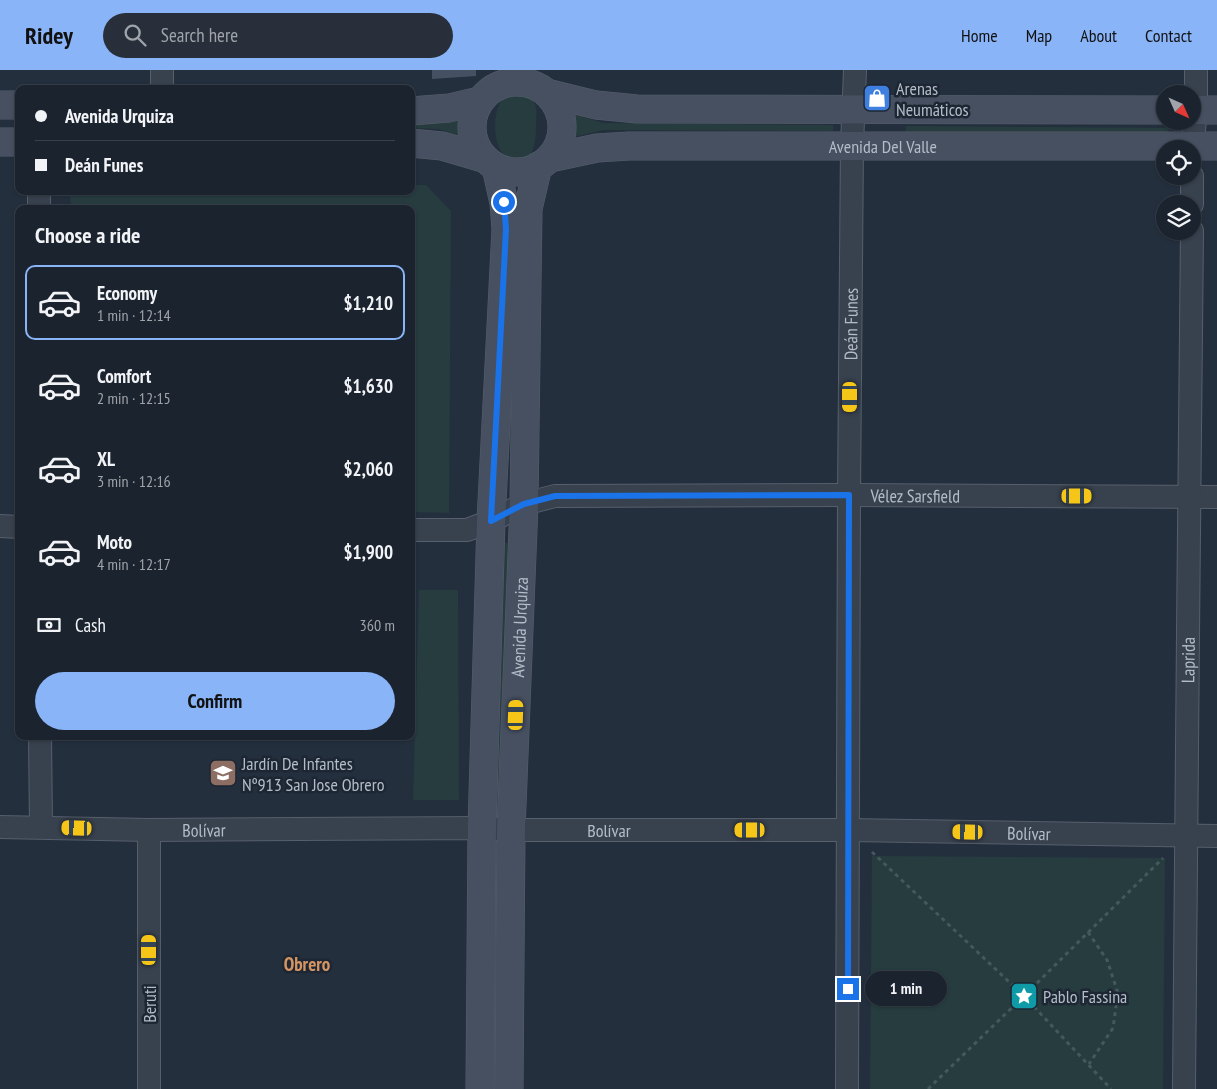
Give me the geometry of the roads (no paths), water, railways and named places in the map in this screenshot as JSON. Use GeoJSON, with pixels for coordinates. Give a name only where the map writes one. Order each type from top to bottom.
{"type":"FeatureCollection","features":[{"type":"Feature","properties":{"kind":"main road"},"geometry":{"type":"LineString","coordinates":[[415,143],[442,146],[511,172],[525,171],[544,162],[558,146],[562,132],[561,118],[556,105],[541,84],[520,82],[505,76],[480,101],[473,115],[471,130],[475,145],[490,163]]}},
{"type":"Feature","properties":{"kind":"main road","name":"Avenida Del Valle"},"geometry":{"type":"LineString","coordinates":[[541,84],[596,105],[637,109],[1156,110]]}},
{"type":"Feature","properties":{"kind":"main road"},"geometry":{"type":"LineString","coordinates":[[415,111],[448,108],[480,101]]}},
{"type":"Feature","properties":{"kind":"main road"},"geometry":{"type":"LineString","coordinates":[[0,105],[15,105]]}},
{"type":"Feature","properties":{"kind":"main road"},"geometry":{"type":"LineString","coordinates":[[0,142],[15,142]]}},
{"type":"Feature","properties":{"kind":"main road","name":"Avenida Del Valle"},"geometry":{"type":"LineString","coordinates":[[544,162],[597,148],[630,146],[1156,147]]}},
{"type":"Feature","properties":{"kind":"main road","name":"Avenida Urquiza"},"geometry":{"type":"LineString","coordinates":[[509,1089],[511,830],[524,504],[528,209],[544,162]]}},
{"type":"Feature","properties":{"kind":"main road","name":"Avenida Urquiza"},"geometry":{"type":"LineString","coordinates":[[480,1089],[482,828],[491,521],[506,229],[504,202],[490,163]]}},
{"type":"Feature","properties":{"kind":"street"},"geometry":{"type":"LineString","coordinates":[[162,70],[162,85]]}},
{"type":"Feature","properties":{"kind":"street","name":"Deán Funes"},"geometry":{"type":"LineString","coordinates":[[847,1089],[849,495],[852,145],[855,70]]}},
{"type":"Feature","properties":{"kind":"street"},"geometry":{"type":"LineString","coordinates":[[1196,70],[1202,110],[1201,147]]}},
{"type":"Feature","properties":{"kind":"street","name":"Laprida"},"geometry":{"type":"LineString","coordinates":[[1184,1089],[1192,240]]}},
{"type":"Feature","properties":{"kind":"street","name":"Vélez Sarsfield"},"geometry":{"type":"LineString","coordinates":[[415,530],[467,530],[491,521],[524,504],[555,496],[1217,497]]}},
{"type":"Feature","properties":{"kind":"street"},"geometry":{"type":"LineString","coordinates":[[0,526],[15,526]]}},
{"type":"Feature","properties":{"kind":"street"},"geometry":{"type":"LineString","coordinates":[[40,740],[41,827]]}},
{"type":"Feature","properties":{"kind":"street","name":"Bolívar"},"geometry":{"type":"LineString","coordinates":[[0,827],[149,830],[482,828],[511,830],[849,830],[1217,836]]}},
{"type":"Feature","properties":{"kind":"street","name":"Beruti"},"geometry":{"type":"LineString","coordinates":[[149,830],[149,1089]]}},
{"type":"Feature","properties":{"kind":"place","name":"Arenas Neumáticos"},"geometry":{"type":"Point","coordinates":[877,98]}},
{"type":"Feature","properties":{"kind":"place","name":"Jardín De Infantes Nº913 San Jose Obrero"},"geometry":{"type":"Point","coordinates":[223,773]}},
{"type":"Feature","properties":{"kind":"place","name":"Pablo Fassina"},"geometry":{"type":"Point","coordinates":[1024,996]}},
{"type":"Feature","properties":{"kind":"district","name":"Obrero"},"geometry":{"type":"Point","coordinates":[307,964]}}]}
